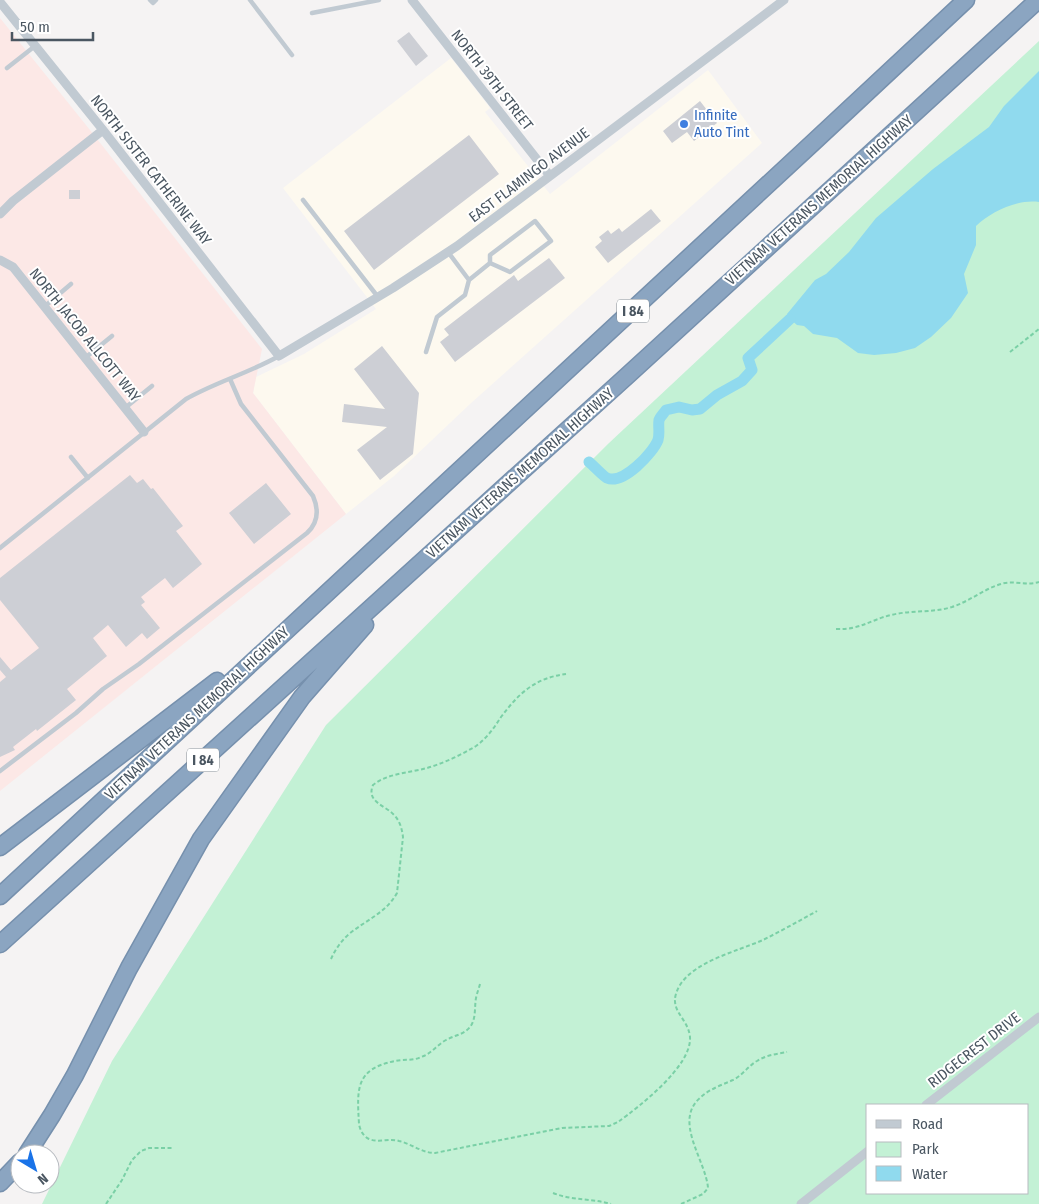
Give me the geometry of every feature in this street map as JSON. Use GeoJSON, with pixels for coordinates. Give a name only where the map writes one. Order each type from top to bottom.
{"type":"FeatureCollection","features":[{"type":"Feature","properties":{"kind":"highway","name":"VIETNAM VETERANS MEMORIAL HIGHWAY"},"geometry":{"type":"LineString","coordinates":[[0,896],[603,339],[966,0]]}},
{"type":"Feature","properties":{"kind":"highway","name":"VIETNAM VETERANS MEMORIAL HIGHWAY"},"geometry":{"type":"LineString","coordinates":[[0,944],[1038,0]]}},
{"type":"Feature","properties":{"kind":"highway"},"geometry":{"type":"LineString","coordinates":[[33,1144],[75,1075],[128,968],[201,840],[302,697],[406,576]]}},
{"type":"Feature","properties":{"kind":"highway"},"geometry":{"type":"LineString","coordinates":[[0,847],[298,619]]}},
{"type":"Feature","properties":{"kind":"highway"},"geometry":{"type":"LineString","coordinates":[[0,1183],[10,1172]]}},
{"type":"Feature","properties":{"kind":"street","name":"NORTH 39TH STREET"},"geometry":{"type":"LineString","coordinates":[[412,0],[550,176]]}},
{"type":"Feature","properties":{"kind":"street","name":"EAST FLAMINGO AVENUE"},"geometry":{"type":"LineString","coordinates":[[279,356],[378,297],[448,252],[784,0]]}},
{"type":"Feature","properties":{"kind":"street","name":"NORTH SISTER CATHERINE WAY"},"geometry":{"type":"LineString","coordinates":[[0,2],[103,130],[279,356]]}},
{"type":"Feature","properties":{"kind":"street"},"geometry":{"type":"LineString","coordinates":[[0,214],[13,201],[103,130]]}},
{"type":"Feature","properties":{"kind":"street","name":"NORTH JACOB ALLCOTT WAY"},"geometry":{"type":"LineString","coordinates":[[0,260],[12,267],[144,432]]}},
{"type":"Feature","properties":{"kind":"street","name":"RIDGECREST DRIVE"},"geometry":{"type":"LineString","coordinates":[[927,1104],[1039,1017]]}},
{"type":"Feature","properties":{"kind":"street"},"geometry":{"type":"LineString","coordinates":[[801,1204],[866,1153]]}},
{"type":"Feature","properties":{"kind":"lane"},"geometry":{"type":"LineString","coordinates":[[150,0],[153,3],[156,0]]}},
{"type":"Feature","properties":{"kind":"lane"},"geometry":{"type":"LineString","coordinates":[[250,0],[292,55]]}},
{"type":"Feature","properties":{"kind":"lane"},"geometry":{"type":"LineString","coordinates":[[312,13],[379,0]]}},
{"type":"Feature","properties":{"kind":"lane"},"geometry":{"type":"LineString","coordinates":[[7,68],[36,46]]}},
{"type":"Feature","properties":{"kind":"lane"},"geometry":{"type":"LineString","coordinates":[[304,200],[378,297]]}},
{"type":"Feature","properties":{"kind":"lane"},"geometry":{"type":"LineString","coordinates":[[535,221],[551,241],[510,272],[490,263],[490,255],[535,221]]}},
{"type":"Feature","properties":{"kind":"lane"},"geometry":{"type":"LineString","coordinates":[[448,252],[469,280]]}},
{"type":"Feature","properties":{"kind":"lane"},"geometry":{"type":"LineString","coordinates":[[426,352],[437,317],[465,295],[469,280],[490,263]]}},
{"type":"Feature","properties":{"kind":"lane"},"geometry":{"type":"LineString","coordinates":[[44,307],[71,284]]}},
{"type":"Feature","properties":{"kind":"lane"},"geometry":{"type":"LineString","coordinates":[[85,358],[112,336]]}},
{"type":"Feature","properties":{"kind":"lane"},"geometry":{"type":"LineString","coordinates":[[0,548],[186,399],[209,386],[259,368],[279,356]]}},
{"type":"Feature","properties":{"kind":"lane"},"geometry":{"type":"LineString","coordinates":[[0,771],[76,713],[103,689],[139,664],[307,533],[315,524],[317,505],[314,496],[241,404],[230,379]]}},
{"type":"Feature","properties":{"kind":"lane"},"geometry":{"type":"LineString","coordinates":[[125,408],[152,386]]}},
{"type":"Feature","properties":{"kind":"lane"},"geometry":{"type":"LineString","coordinates":[[71,457],[88,478]]}},
{"type":"Feature","properties":{"kind":"path"},"geometry":{"type":"LineString","coordinates":[[1010,352],[1039,329]]}},
{"type":"Feature","properties":{"kind":"path"},"geometry":{"type":"LineString","coordinates":[[836,629],[849,630],[858,628],[893,614],[935,611],[954,606],[1004,583],[1026,584],[1039,582]]}},
{"type":"Feature","properties":{"kind":"path"},"geometry":{"type":"LineString","coordinates":[[331,959],[336,949],[349,934],[384,910],[393,901],[397,893],[403,837],[402,829],[399,821],[393,814],[373,799],[371,795],[373,785],[380,780],[442,763],[465,752],[486,738],[511,704],[532,685],[541,679],[566,674]]}},
{"type":"Feature","properties":{"kind":"path"},"geometry":{"type":"LineString","coordinates":[[480,984],[476,996],[475,1014],[472,1024],[467,1030],[448,1038],[421,1058],[396,1060],[373,1068],[360,1081],[358,1092],[359,1121],[364,1135],[370,1139],[398,1140],[428,1153],[435,1153],[562,1128],[610,1126],[618,1122],[669,1078],[686,1057],[690,1035],[674,1004],[676,994],[687,977],[711,962],[763,940],[817,911]]}},
{"type":"Feature","properties":{"kind":"path"},"geometry":{"type":"LineString","coordinates":[[681,1204],[703,1194],[708,1188],[707,1177],[690,1132],[689,1119],[691,1108],[699,1098],[709,1091],[741,1076],[758,1060],[787,1052]]}},
{"type":"Feature","properties":{"kind":"path"},"geometry":{"type":"LineString","coordinates":[[106,1204],[122,1180],[132,1160],[140,1151],[149,1148],[174,1148]]}},
{"type":"Feature","properties":{"kind":"path"},"geometry":{"type":"LineString","coordinates":[[553,1193],[569,1198],[602,1201],[611,1204]]}},
{"type":"Feature","properties":{"kind":"shaded area"},"geometry":{"type":"Polygon","coordinates":[[[0,18],[262,349],[253,393],[346,514],[0,791],[0,18]]]}},
{"type":"Feature","properties":{"kind":"shaded area"},"geometry":{"type":"Polygon","coordinates":[[[451,58],[490,108],[485,112],[550,194],[708,70],[762,143],[470,404],[394,476],[346,514],[253,393],[256,377],[304,354],[376,309],[283,188],[451,58]]]}},
{"type":"Feature","properties":{"kind":"green space"},"geometry":{"type":"Polygon","coordinates":[[[1039,41],[1039,1204],[42,1204],[47,1194],[60,1194],[60,1167],[112,1061],[326,725],[609,443],[1039,41]]]}},
{"type":"Feature","properties":{"kind":"water"},"geometry":{"type":"Polygon","coordinates":[[[1039,71],[1039,202],[1022,203],[997,211],[976,226],[976,245],[964,274],[968,293],[951,318],[931,337],[915,348],[896,353],[874,355],[858,353],[837,338],[813,334],[804,326],[797,325],[790,319],[787,314],[815,280],[826,274],[849,252],[876,218],[933,169],[989,127],[1004,106],[1039,71]]]}},
{"type":"Feature","properties":{"kind":"building"},"geometry":{"type":"Polygon","coordinates":[[[409,32],[428,56],[416,66],[397,41],[409,32]]]}},
{"type":"Feature","properties":{"kind":"building"},"geometry":{"type":"Polygon","coordinates":[[[700,101],[717,123],[694,141],[687,132],[672,143],[663,131],[700,101]]]}},
{"type":"Feature","properties":{"kind":"building"},"geometry":{"type":"Polygon","coordinates":[[[469,135],[499,174],[374,270],[344,231],[469,135]]]}},
{"type":"Feature","properties":{"kind":"building"},"geometry":{"type":"Polygon","coordinates":[[[69,190],[80,190],[80,199],[69,199],[69,190]]]}},
{"type":"Feature","properties":{"kind":"building"},"geometry":{"type":"Polygon","coordinates":[[[651,209],[661,221],[608,263],[595,247],[602,241],[599,237],[608,230],[611,234],[619,228],[622,232],[651,209]]]}},
{"type":"Feature","properties":{"kind":"building"},"geometry":{"type":"Polygon","coordinates":[[[549,258],[565,278],[455,362],[440,342],[449,335],[444,329],[514,275],[518,281],[549,258]]]}},
{"type":"Feature","properties":{"kind":"building"},"geometry":{"type":"Polygon","coordinates":[[[382,346],[419,393],[413,454],[380,480],[357,450],[387,427],[342,422],[344,404],[385,409],[354,369],[382,346]]]}},
{"type":"Feature","properties":{"kind":"building"},"geometry":{"type":"Polygon","coordinates":[[[130,475],[137,483],[143,479],[151,489],[153,488],[183,526],[176,531],[202,564],[173,588],[165,578],[141,597],[145,602],[141,605],[160,628],[147,639],[142,633],[126,647],[108,625],[93,638],[107,656],[67,689],[76,700],[37,731],[36,729],[13,747],[15,750],[0,757],[0,682],[6,677],[0,670],[0,657],[11,670],[39,648],[0,600],[0,578],[130,475]]]}},
{"type":"Feature","properties":{"kind":"building"},"geometry":{"type":"Polygon","coordinates":[[[266,483],[291,514],[254,544],[229,513],[266,483]]]}},
{"type":"Feature","properties":{"kind":"waterway"},"geometry":{"type":"LineString","coordinates":[[589,462],[607,478],[614,479],[629,472],[644,460],[655,446],[659,437],[659,420],[666,410],[679,407],[692,410],[700,409],[717,395],[742,381],[752,370],[748,358],[790,319]]}},
{"type":"Feature","properties":{"kind":"place","name":"Infinite Auto Tint"},"geometry":{"type":"Point","coordinates":[684,124]}}]}
